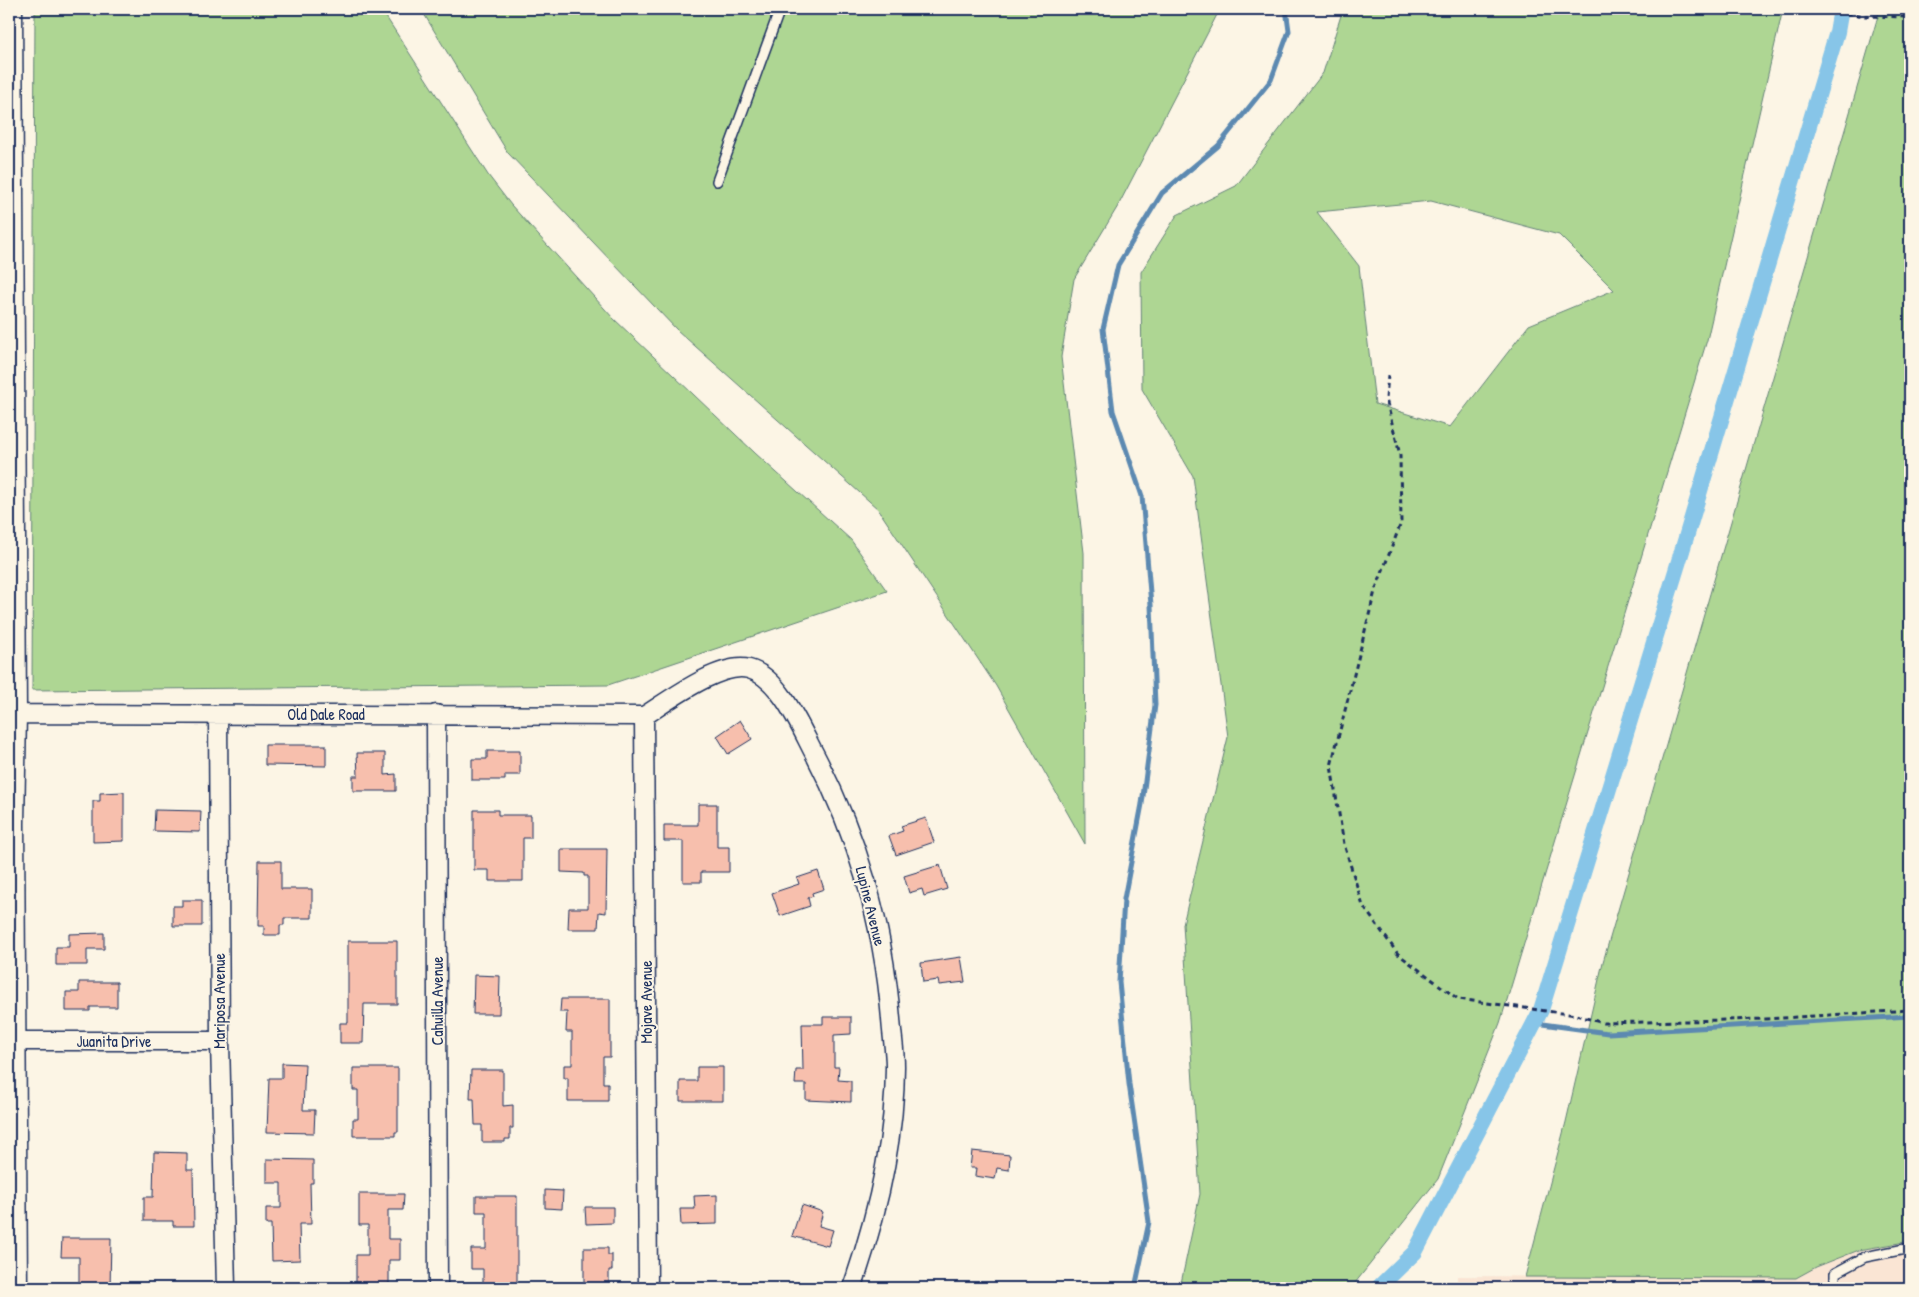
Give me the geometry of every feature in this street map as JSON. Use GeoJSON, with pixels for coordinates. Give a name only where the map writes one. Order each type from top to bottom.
{"type":"FeatureCollection","features":[{"type":"Feature","properties":{"kind":"street"},"geometry":{"type":"LineString","coordinates":[[13,9],[13,714],[15,824],[13,1041],[18,1288]]}},
{"type":"Feature","properties":{"kind":"street","name":"Lupine Avenue"},"geometry":{"type":"LineString","coordinates":[[644,716],[703,680],[730,669],[749,669],[762,676],[794,714],[830,783],[862,864],[879,932],[888,987],[895,1066],[890,1129],[879,1195],[852,1288]]}},
{"type":"Feature","properties":{"kind":"street","name":"Old Dale Road"},"geometry":{"type":"LineString","coordinates":[[13,714],[644,716]]}},
{"type":"Feature","properties":{"kind":"street","name":"Mariposa Avenue"},"geometry":{"type":"LineString","coordinates":[[218,714],[220,1041],[226,1288]]}},
{"type":"Feature","properties":{"kind":"street","name":"Cahuilla Avenue"},"geometry":{"type":"LineString","coordinates":[[436,714],[438,1288]]}},
{"type":"Feature","properties":{"kind":"street","name":"Mojave Avenue"},"geometry":{"type":"LineString","coordinates":[[644,716],[648,1288]]}},
{"type":"Feature","properties":{"kind":"street","name":"Juanita Drive"},"geometry":{"type":"LineString","coordinates":[[13,1041],[220,1041]]}},
{"type":"Feature","properties":{"kind":"lane"},"geometry":{"type":"LineString","coordinates":[[717,181],[780,9]]}},
{"type":"Feature","properties":{"kind":"lane"},"geometry":{"type":"LineString","coordinates":[[1835,1288],[1835,1273],[1865,1258],[1910,1248]]}},
{"type":"Feature","properties":{"kind":"path"},"geometry":{"type":"LineString","coordinates":[[1820,9],[1865,16],[1910,17]]}},
{"type":"Feature","properties":{"kind":"path"},"geometry":{"type":"LineString","coordinates":[[1388,375],[1386,399],[1400,455],[1401,523],[1375,591],[1331,766],[1344,844],[1363,906],[1398,954],[1458,999],[1576,1015],[1603,1023],[1766,1019],[1910,1010]]}},
{"type":"Feature","properties":{"kind":"shaded area"},"geometry":{"type":"Polygon","coordinates":[[[1905,1242],[1906,1288],[1457,1288],[1457,1276],[1796,1278],[1816,1267],[1859,1250],[1905,1242]]]}},
{"type":"Feature","properties":{"kind":"green space"},"geometry":{"type":"Polygon","coordinates":[[[35,9],[381,9],[488,175],[511,205],[613,318],[755,453],[851,540],[887,591],[608,685],[32,690],[35,9]]]}},
{"type":"Feature","properties":{"kind":"green space"},"geometry":{"type":"Polygon","coordinates":[[[421,9],[1220,9],[1118,206],[1074,279],[1061,357],[1084,553],[1085,844],[996,686],[878,509],[677,330],[508,153],[421,9]]]}},
{"type":"Feature","properties":{"kind":"green space"},"geometry":{"type":"Polygon","coordinates":[[[1343,9],[1783,9],[1707,340],[1500,1023],[1438,1179],[1351,1288],[1180,1288],[1200,1194],[1183,924],[1228,737],[1193,476],[1142,389],[1141,272],[1177,215],[1236,186],[1323,73],[1343,9]],[[1431,201],[1317,212],[1359,266],[1375,404],[1450,427],[1529,325],[1614,290],[1559,235],[1431,201]]]}},
{"type":"Feature","properties":{"kind":"green space"},"geometry":{"type":"Polygon","coordinates":[[[1880,9],[1910,9],[1910,1232],[1905,1242],[1859,1250],[1816,1267],[1796,1278],[1525,1277],[1566,1122],[1603,962],[1880,9]]]}},
{"type":"Feature","properties":{"kind":"building"},"geometry":{"type":"Polygon","coordinates":[[[740,720],[752,739],[728,754],[717,736],[740,720]]]}},
{"type":"Feature","properties":{"kind":"building"},"geometry":{"type":"Polygon","coordinates":[[[265,745],[326,745],[326,766],[265,765],[265,745]]]}},
{"type":"Feature","properties":{"kind":"building"},"geometry":{"type":"Polygon","coordinates":[[[487,751],[520,751],[520,775],[505,775],[505,780],[472,780],[472,759],[487,759],[487,751]]]}},
{"type":"Feature","properties":{"kind":"building"},"geometry":{"type":"Polygon","coordinates":[[[357,753],[385,753],[385,775],[396,774],[396,791],[353,791],[353,776],[358,776],[357,753]]]}},
{"type":"Feature","properties":{"kind":"building"},"geometry":{"type":"Polygon","coordinates":[[[124,792],[124,841],[93,842],[93,801],[100,801],[100,793],[124,792]]]}},
{"type":"Feature","properties":{"kind":"building"},"geometry":{"type":"Polygon","coordinates":[[[698,804],[717,804],[717,847],[729,847],[729,872],[701,872],[701,882],[683,882],[683,841],[664,841],[664,825],[698,825],[698,804]]]}},
{"type":"Feature","properties":{"kind":"building"},"geometry":{"type":"Polygon","coordinates":[[[155,810],[201,811],[200,832],[154,831],[155,810]]]}},
{"type":"Feature","properties":{"kind":"building"},"geometry":{"type":"Polygon","coordinates":[[[474,810],[498,810],[498,815],[531,815],[531,838],[523,838],[523,881],[489,881],[489,870],[474,870],[474,810]]]}},
{"type":"Feature","properties":{"kind":"building"},"geometry":{"type":"Polygon","coordinates":[[[926,818],[934,842],[896,855],[889,836],[903,831],[901,826],[926,818]]]}},
{"type":"Feature","properties":{"kind":"building"},"geometry":{"type":"Polygon","coordinates":[[[561,849],[607,849],[606,913],[599,912],[598,929],[568,929],[569,908],[588,908],[588,876],[584,876],[584,873],[561,872],[561,849]]]}},
{"type":"Feature","properties":{"kind":"building"},"geometry":{"type":"Polygon","coordinates":[[[259,861],[281,861],[281,889],[312,889],[312,918],[284,918],[284,925],[280,925],[280,935],[264,935],[264,926],[258,926],[259,861]]]}},
{"type":"Feature","properties":{"kind":"building"},"geometry":{"type":"Polygon","coordinates":[[[940,865],[947,889],[924,896],[922,889],[909,893],[904,876],[940,865]]]}},
{"type":"Feature","properties":{"kind":"building"},"geometry":{"type":"Polygon","coordinates":[[[818,871],[824,889],[812,893],[813,896],[808,898],[810,906],[780,916],[772,893],[799,884],[797,878],[818,871]]]}},
{"type":"Feature","properties":{"kind":"building"},"geometry":{"type":"Polygon","coordinates":[[[182,900],[202,900],[202,926],[173,926],[173,906],[182,906],[182,900]]]}},
{"type":"Feature","properties":{"kind":"building"},"geometry":{"type":"Polygon","coordinates":[[[104,933],[104,949],[87,949],[87,965],[56,965],[56,947],[69,947],[69,934],[104,933]]]}},
{"type":"Feature","properties":{"kind":"building"},"geometry":{"type":"Polygon","coordinates":[[[348,941],[397,941],[397,1004],[364,1004],[363,1043],[340,1043],[340,1023],[348,1023],[348,941]]]}},
{"type":"Feature","properties":{"kind":"building"},"geometry":{"type":"Polygon","coordinates":[[[961,957],[965,982],[939,985],[938,980],[923,982],[921,963],[961,957]]]}},
{"type":"Feature","properties":{"kind":"building"},"geometry":{"type":"Polygon","coordinates":[[[474,975],[500,976],[499,1014],[473,1014],[474,975]]]}},
{"type":"Feature","properties":{"kind":"building"},"geometry":{"type":"Polygon","coordinates":[[[79,982],[117,982],[117,1007],[90,1007],[90,1011],[66,1011],[66,992],[79,992],[79,982]]]}},
{"type":"Feature","properties":{"kind":"building"},"geometry":{"type":"Polygon","coordinates":[[[561,999],[610,999],[610,1057],[603,1057],[603,1083],[608,1083],[608,1101],[568,1101],[568,1078],[564,1078],[564,1065],[572,1065],[572,1032],[566,1032],[567,1012],[560,1012],[561,999]]]}},
{"type":"Feature","properties":{"kind":"building"},"geometry":{"type":"Polygon","coordinates":[[[823,1017],[851,1017],[851,1034],[834,1035],[834,1067],[839,1067],[838,1080],[851,1081],[851,1102],[806,1100],[806,1084],[795,1084],[796,1070],[803,1070],[802,1024],[823,1024],[823,1017]]]}},
{"type":"Feature","properties":{"kind":"building"},"geometry":{"type":"Polygon","coordinates":[[[282,1063],[305,1064],[303,1110],[315,1110],[314,1133],[267,1132],[269,1078],[282,1078],[282,1063]]]}},
{"type":"Feature","properties":{"kind":"building"},"geometry":{"type":"Polygon","coordinates":[[[697,1067],[723,1067],[723,1101],[680,1101],[680,1081],[697,1081],[697,1067]]]}},
{"type":"Feature","properties":{"kind":"building"},"geometry":{"type":"Polygon","coordinates":[[[353,1068],[398,1068],[398,1132],[395,1132],[395,1136],[353,1136],[353,1119],[358,1119],[358,1090],[353,1090],[353,1068]]]}},
{"type":"Feature","properties":{"kind":"building"},"geometry":{"type":"Polygon","coordinates":[[[471,1070],[503,1070],[503,1106],[513,1105],[513,1128],[510,1128],[510,1139],[505,1139],[505,1142],[482,1142],[482,1125],[475,1125],[474,1099],[470,1099],[471,1070]]]}},
{"type":"Feature","properties":{"kind":"building"},"geometry":{"type":"Polygon","coordinates":[[[972,1151],[1010,1155],[1009,1170],[997,1168],[995,1179],[975,1176],[976,1168],[970,1168],[972,1151]]]}},
{"type":"Feature","properties":{"kind":"building"},"geometry":{"type":"Polygon","coordinates":[[[154,1152],[187,1153],[187,1170],[193,1170],[194,1226],[173,1226],[173,1221],[144,1221],[144,1197],[153,1197],[154,1152]]]}},
{"type":"Feature","properties":{"kind":"building"},"geometry":{"type":"Polygon","coordinates":[[[267,1159],[313,1160],[313,1183],[310,1183],[311,1224],[299,1224],[300,1260],[272,1261],[271,1224],[266,1224],[266,1208],[281,1208],[281,1183],[267,1183],[267,1159]]]}},
{"type":"Feature","properties":{"kind":"building"},"geometry":{"type":"Polygon","coordinates":[[[545,1190],[563,1191],[562,1209],[545,1208],[545,1190]]]}},
{"type":"Feature","properties":{"kind":"building"},"geometry":{"type":"Polygon","coordinates":[[[359,1194],[404,1194],[403,1210],[388,1210],[388,1239],[400,1239],[400,1260],[389,1260],[389,1288],[356,1288],[356,1255],[368,1255],[368,1225],[359,1225],[359,1194]]]}},
{"type":"Feature","properties":{"kind":"building"},"geometry":{"type":"Polygon","coordinates":[[[717,1195],[717,1224],[681,1225],[680,1209],[695,1209],[694,1196],[717,1195]]]}},
{"type":"Feature","properties":{"kind":"building"},"geometry":{"type":"Polygon","coordinates":[[[476,1196],[517,1196],[517,1288],[483,1288],[483,1269],[471,1269],[471,1249],[486,1249],[486,1212],[476,1212],[476,1196]]]}},
{"type":"Feature","properties":{"kind":"building"},"geometry":{"type":"Polygon","coordinates":[[[802,1205],[823,1212],[819,1226],[833,1230],[828,1246],[792,1236],[802,1205]]]}},
{"type":"Feature","properties":{"kind":"building"},"geometry":{"type":"Polygon","coordinates":[[[585,1207],[613,1207],[613,1223],[586,1224],[585,1207]]]}},
{"type":"Feature","properties":{"kind":"building"},"geometry":{"type":"Polygon","coordinates":[[[62,1238],[111,1238],[110,1288],[79,1288],[79,1257],[61,1257],[62,1238]]]}},
{"type":"Feature","properties":{"kind":"building"},"geometry":{"type":"Polygon","coordinates":[[[584,1248],[608,1248],[608,1255],[612,1255],[612,1270],[609,1270],[609,1288],[584,1288],[584,1248]]]}},
{"type":"Feature","properties":{"kind":"waterway"},"geometry":{"type":"LineString","coordinates":[[1135,1288],[1149,1222],[1129,1084],[1119,982],[1124,899],[1142,804],[1155,705],[1151,605],[1142,496],[1113,411],[1103,329],[1118,265],[1162,193],[1218,146],[1271,80],[1289,31],[1286,9]]}},
{"type":"Feature","properties":{"kind":"waterway"},"geometry":{"type":"LineString","coordinates":[[1378,1288],[1415,1252],[1541,1010],[1682,551],[1837,32],[1841,9]]}},
{"type":"Feature","properties":{"kind":"waterway"},"geometry":{"type":"LineString","coordinates":[[1535,1023],[1608,1033],[1910,1016]]}}]}
